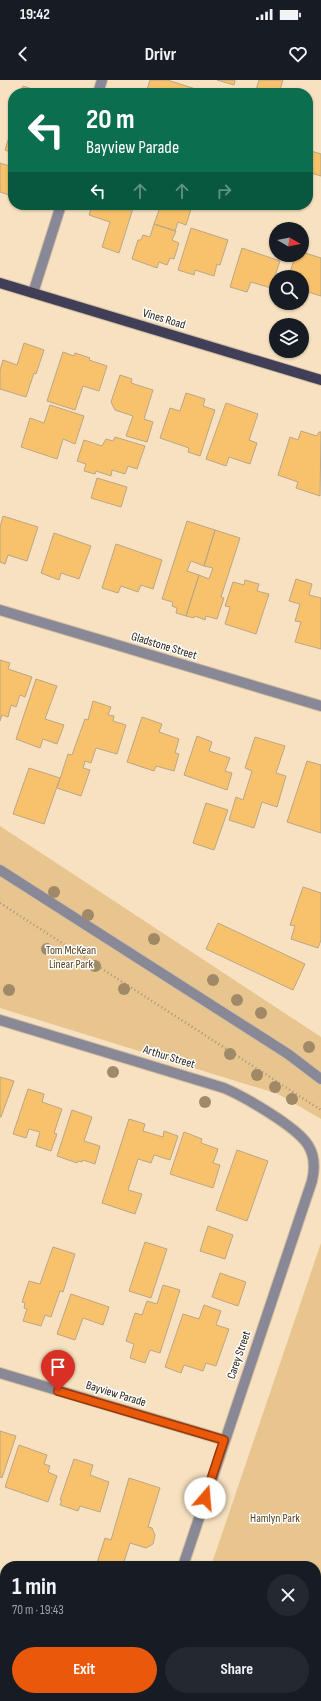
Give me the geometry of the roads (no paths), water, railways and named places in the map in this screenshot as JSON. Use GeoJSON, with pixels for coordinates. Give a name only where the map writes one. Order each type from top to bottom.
{"type":"FeatureCollection","features":[{"type":"Feature","properties":{"kind":"main road","name":"Vines Road"},"geometry":{"type":"LineString","coordinates":[[0,283],[321,380]]}},
{"type":"Feature","properties":{"kind":"street"},"geometry":{"type":"LineString","coordinates":[[33,293],[59,210]]}},
{"type":"Feature","properties":{"kind":"street","name":"Gladstone Street"},"geometry":{"type":"LineString","coordinates":[[0,610],[321,706]]}},
{"type":"Feature","properties":{"kind":"street"},"geometry":{"type":"LineString","coordinates":[[0,870],[288,1054],[321,1078]]}},
{"type":"Feature","properties":{"kind":"street","name":"Arthur Street"},"geometry":{"type":"LineString","coordinates":[[0,1020],[224,1088],[243,1097],[296,1132],[304,1140],[312,1152]]}},
{"type":"Feature","properties":{"kind":"street","name":"Carey Street"},"geometry":{"type":"LineString","coordinates":[[185,1561],[312,1181],[314,1169],[312,1152]]}},
{"type":"Feature","properties":{"kind":"street","name":"Bayview Parade"},"geometry":{"type":"LineString","coordinates":[[0,1373],[224,1440]]}},
{"type":"Feature","properties":{"kind":"park label","name":"Tom McKean Linear Park"},"geometry":{"type":"Point","coordinates":[71,957]}},
{"type":"Feature","properties":{"kind":"park label","name":"Hamlyn Park"},"geometry":{"type":"Point","coordinates":[275,1518]}}]}
